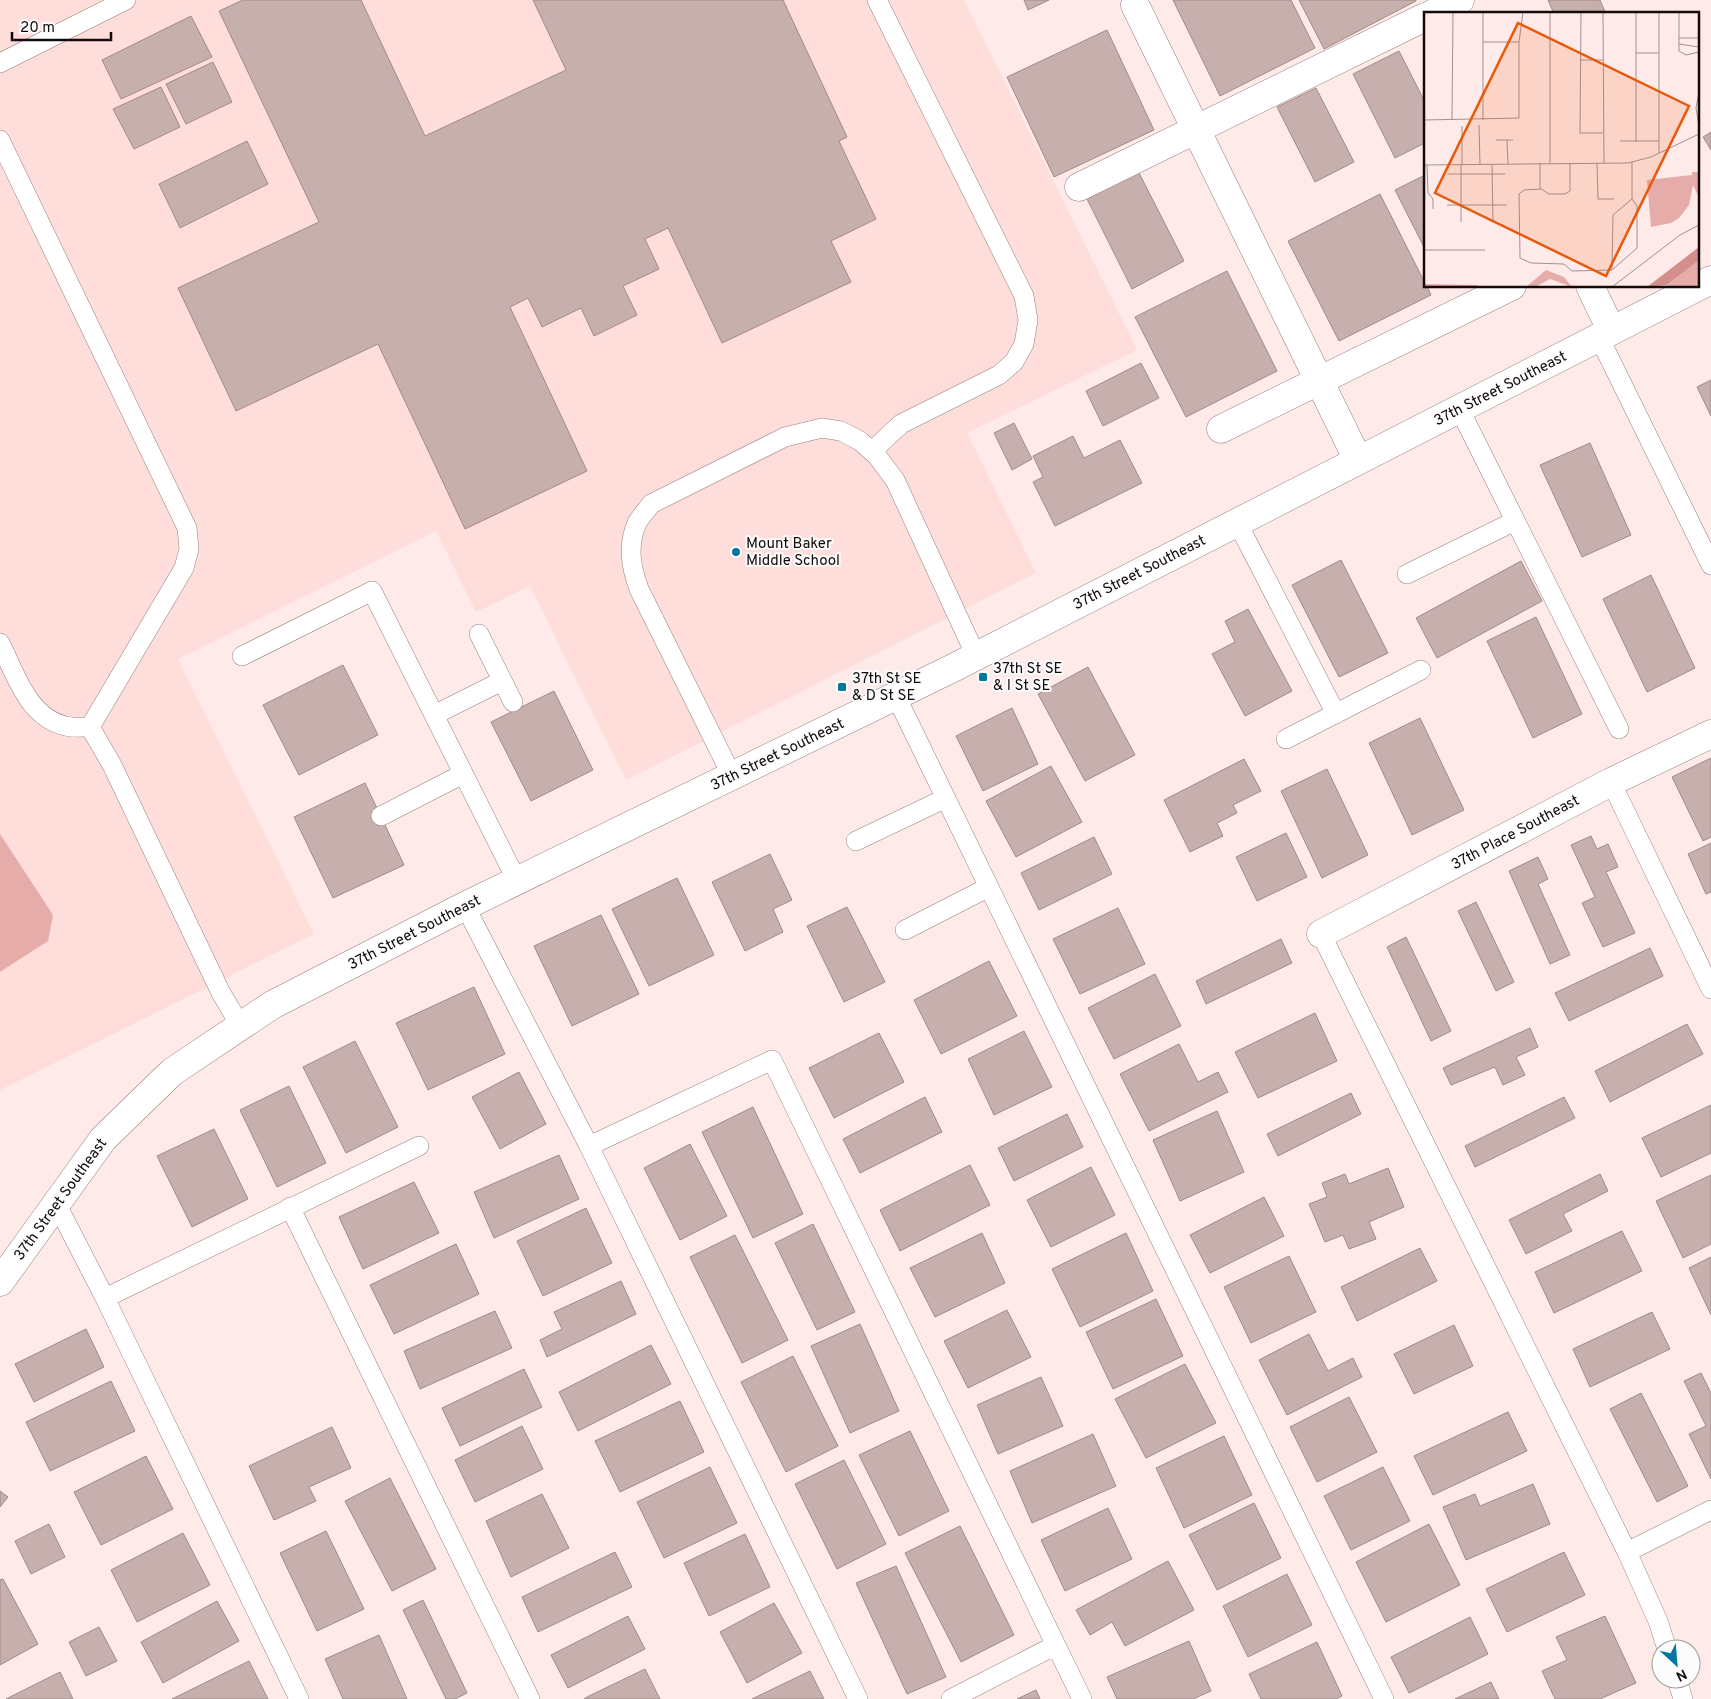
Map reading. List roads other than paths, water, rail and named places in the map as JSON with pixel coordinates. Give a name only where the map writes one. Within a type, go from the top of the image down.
[{"type":"street","points":[[1135,5],[1358,460]]},
{"type":"street","points":[[1079,187],[1424,17]]},
{"type":"street","name":"37th Street Southeast","points":[[1698,286],[1711,280]]},
{"type":"street","points":[[1221,429],[1508,288]]},
{"type":"street","points":[[1591,288],[1605,333]]},
{"type":"street","name":"37th Street Southeast","points":[[0,1282],[103,1139],[172,1072],[272,1005],[465,906],[976,656],[1695,288]]},
{"type":"street","name":"37th Place Southeast","points":[[1321,934],[1611,782],[1711,734]]},
{"type":"lane","points":[[0,63],[126,0]]},
{"type":"lane","points":[[872,451],[901,424],[999,374],[1014,362],[1024,344],[1028,320],[1024,296],[877,0]]},
{"type":"lane","points":[[0,140],[187,528],[190,549],[184,568],[90,728]]},
{"type":"lane","points":[[1605,333],[1711,564]]},
{"type":"lane","points":[[1459,408],[1619,729]]},
{"type":"lane","points":[[732,776],[639,589],[632,568],[630,549],[637,522],[651,504],[785,437],[822,428],[841,431],[860,441],[872,451],[895,480],[976,656]]},
{"type":"lane","points":[[1407,574],[1515,520]]},
{"type":"lane","points":[[1237,522],[1336,714]]},
{"type":"lane","points":[[242,656],[372,592],[517,881]]},
{"type":"lane","points":[[478,634],[513,702]]},
{"type":"lane","points":[[0,643],[26,696],[35,708],[48,718],[66,726],[90,728]]},
{"type":"lane","points":[[1286,740],[1421,670]]},
{"type":"lane","points":[[434,715],[502,682]]},
{"type":"lane","points":[[896,696],[1384,1699]]},
{"type":"lane","points":[[90,728],[112,765],[221,993],[240,1025]]},
{"type":"lane","points":[[381,816],[464,774]]},
{"type":"lane","points":[[1611,782],[1711,989]]},
{"type":"lane","points":[[856,841],[946,798]]},
{"type":"lane","points":[[904,930],[989,887]]},
{"type":"lane","points":[[465,906],[589,1146],[858,1699]]},
{"type":"lane","points":[[1321,934],[1628,1552],[1664,1639]]},
{"type":"lane","points":[[589,1146],[772,1060],[1082,1699]]},
{"type":"lane","points":[[105,1298],[419,1146]]},
{"type":"lane","points":[[57,1205],[105,1298],[299,1699]]},
{"type":"lane","points":[[290,1207],[530,1699]]},
{"type":"lane","points":[[1628,1552],[1711,1510]]},
{"type":"lane","points":[[952,1699],[1056,1645]]},
{"type":"place","name":"Mount Baker Middle School","points":[[736,552]]},
{"type":"place","name":"37th St SE & I St SE","points":[[983,677]]},
{"type":"place","name":"37th St SE & D St SE","points":[[842,687]]}]
